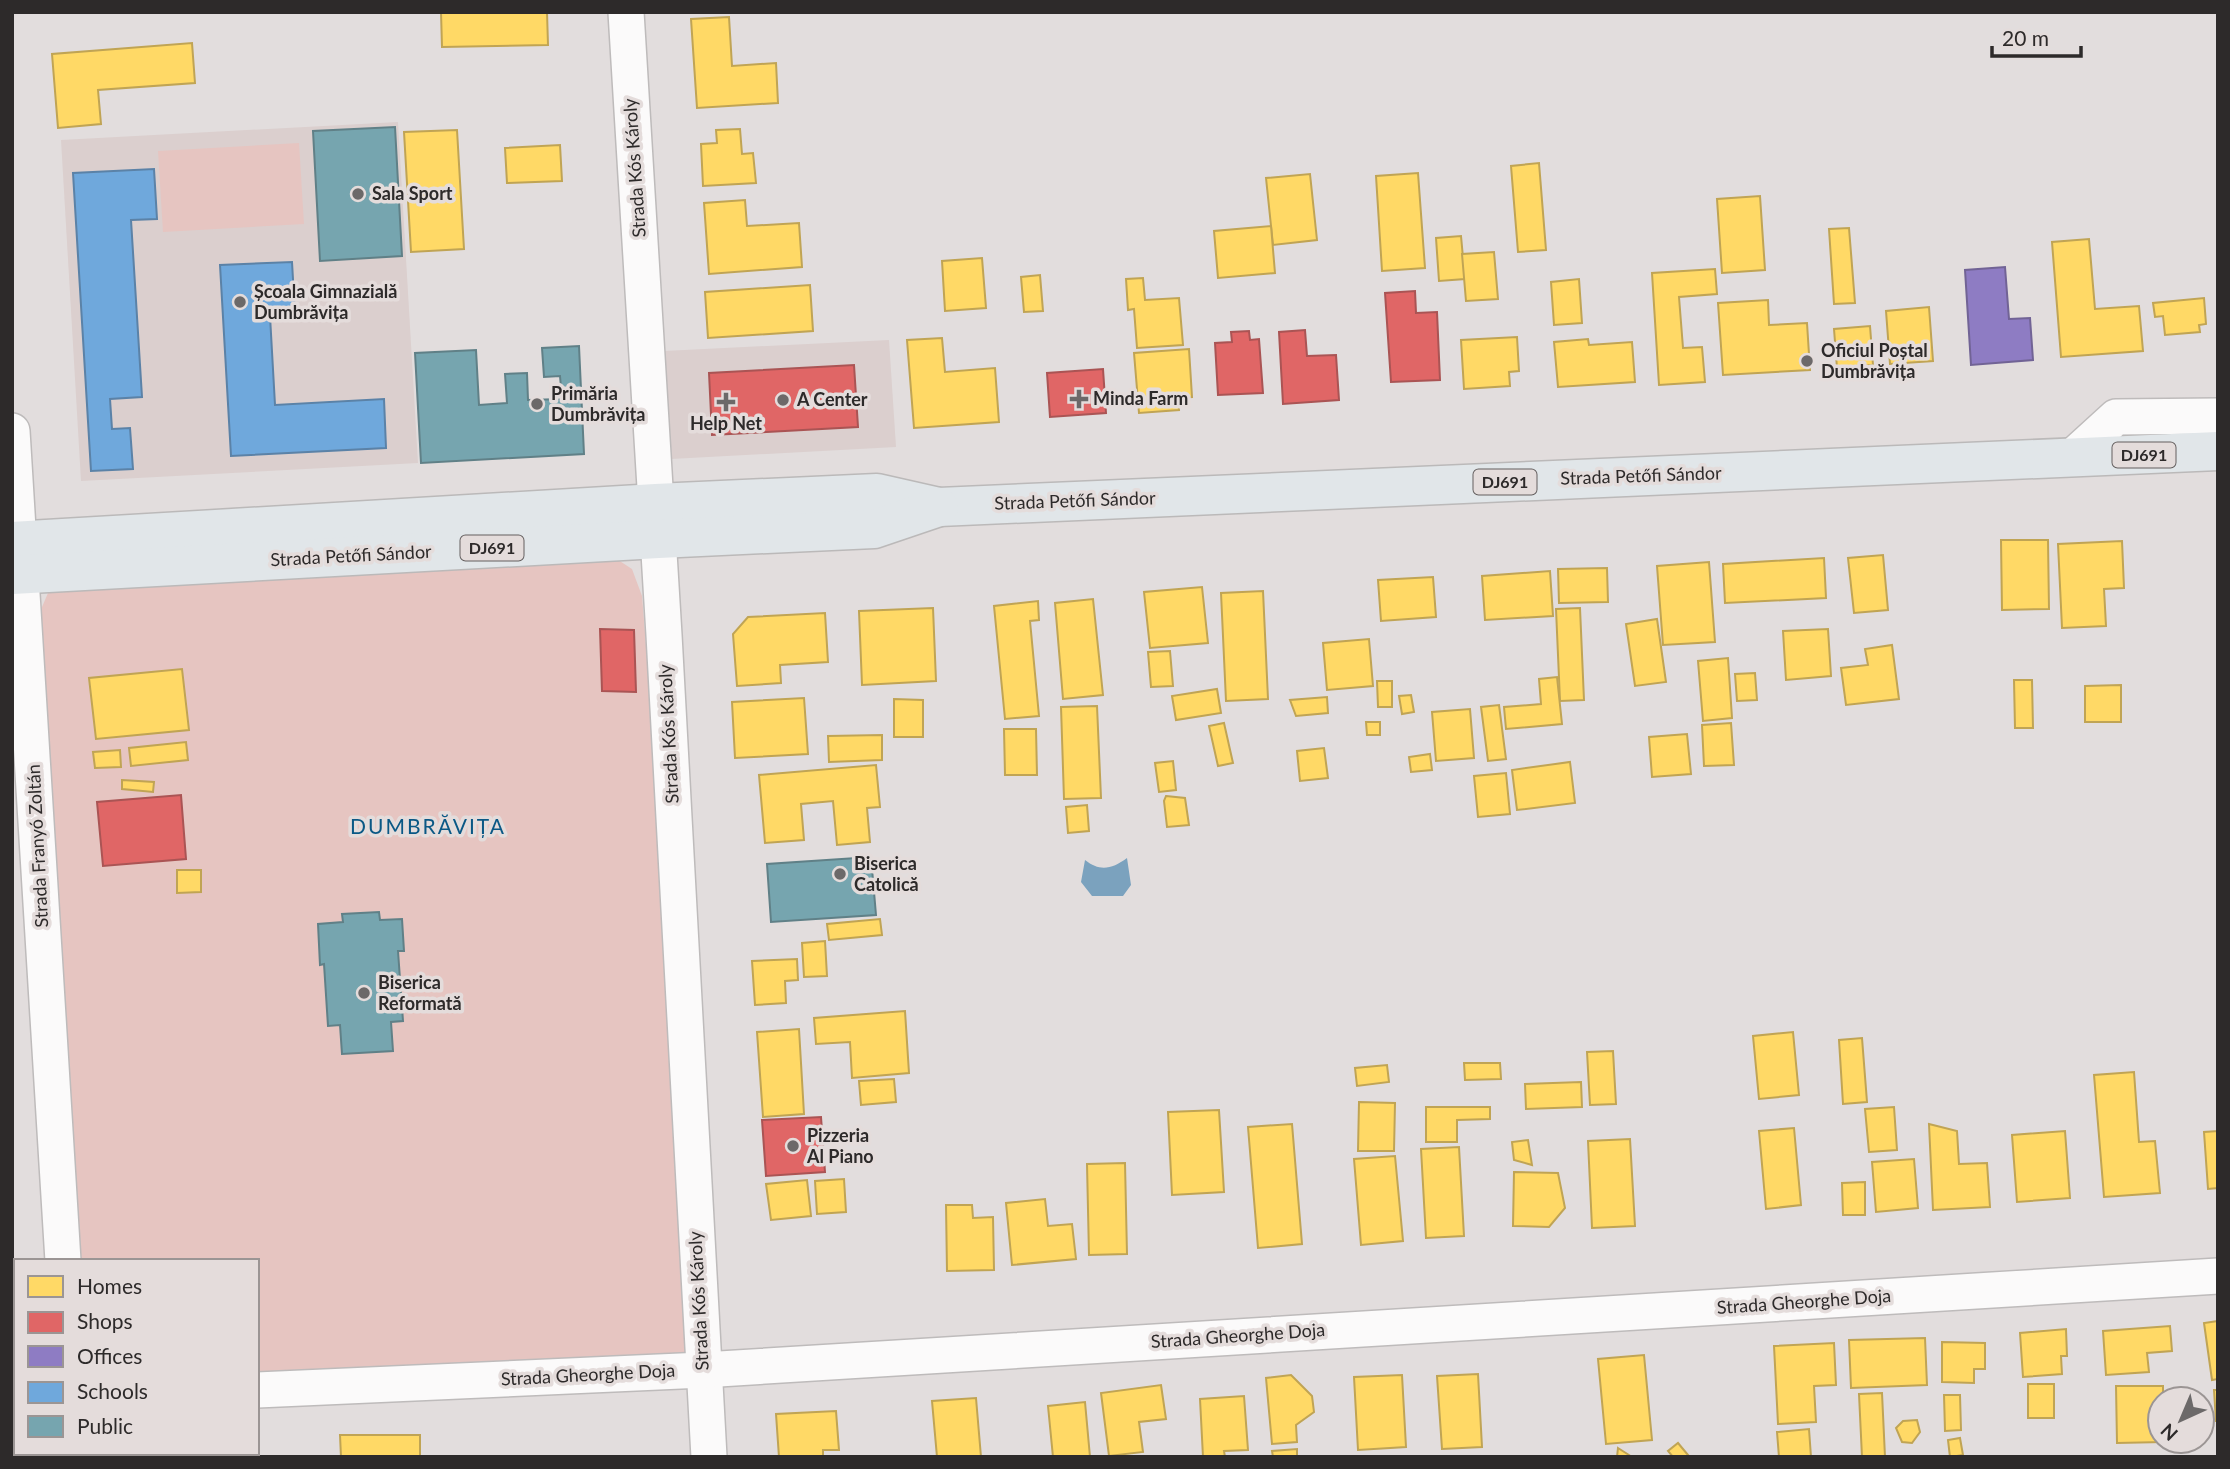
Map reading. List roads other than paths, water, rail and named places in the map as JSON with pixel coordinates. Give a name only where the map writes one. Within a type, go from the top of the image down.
[{"type":"main road","name":"Strada Petőfi Sándor","points":[[16,558],[657,521],[874,529],[939,507],[2218,451]]},
{"type":"street","name":"Strada Kós Károly","points":[[626,12],[709,1457]]},
{"type":"street","points":[[2071,458],[2116,417],[2218,416]]},
{"type":"street","name":"Strada Franyó Zoltán","points":[[12,431],[16,558],[63,1259]]},
{"type":"street","name":"Strada Gheorghe Doja","points":[[259,1390],[703,1370],[2218,1276]]},
{"type":"water","points":[[1127,858],[1131,885],[1123,896],[1092,896],[1081,882],[1085,860],[1106,868]]},
{"type":"place","name":"Sala Sport","points":[[358,194]]},
{"type":"place","name":"Școala Gimnazială Dumbrăvița","points":[[240,302]]},
{"type":"place","name":"Oficiul Poștal Dumbrăvița","points":[[1807,361]]},
{"type":"place","name":"Minda Farm","points":[[1079,399]]},
{"type":"place","name":"A Center","points":[[783,400]]},
{"type":"place","name":"Help Net","points":[[726,402]]},
{"type":"place","name":"Primăria Dumbrăvița","points":[[537,404]]},
{"type":"place","name":"Biserica Catolică","points":[[840,874]]},
{"type":"place","name":"Biserica Reformată","points":[[364,993]]},
{"type":"place","name":"Pizzeria Al Piano","points":[[793,1146]]},
{"type":"district","name":"DUMBRĂVIȚA","points":[[428,827]]}]
